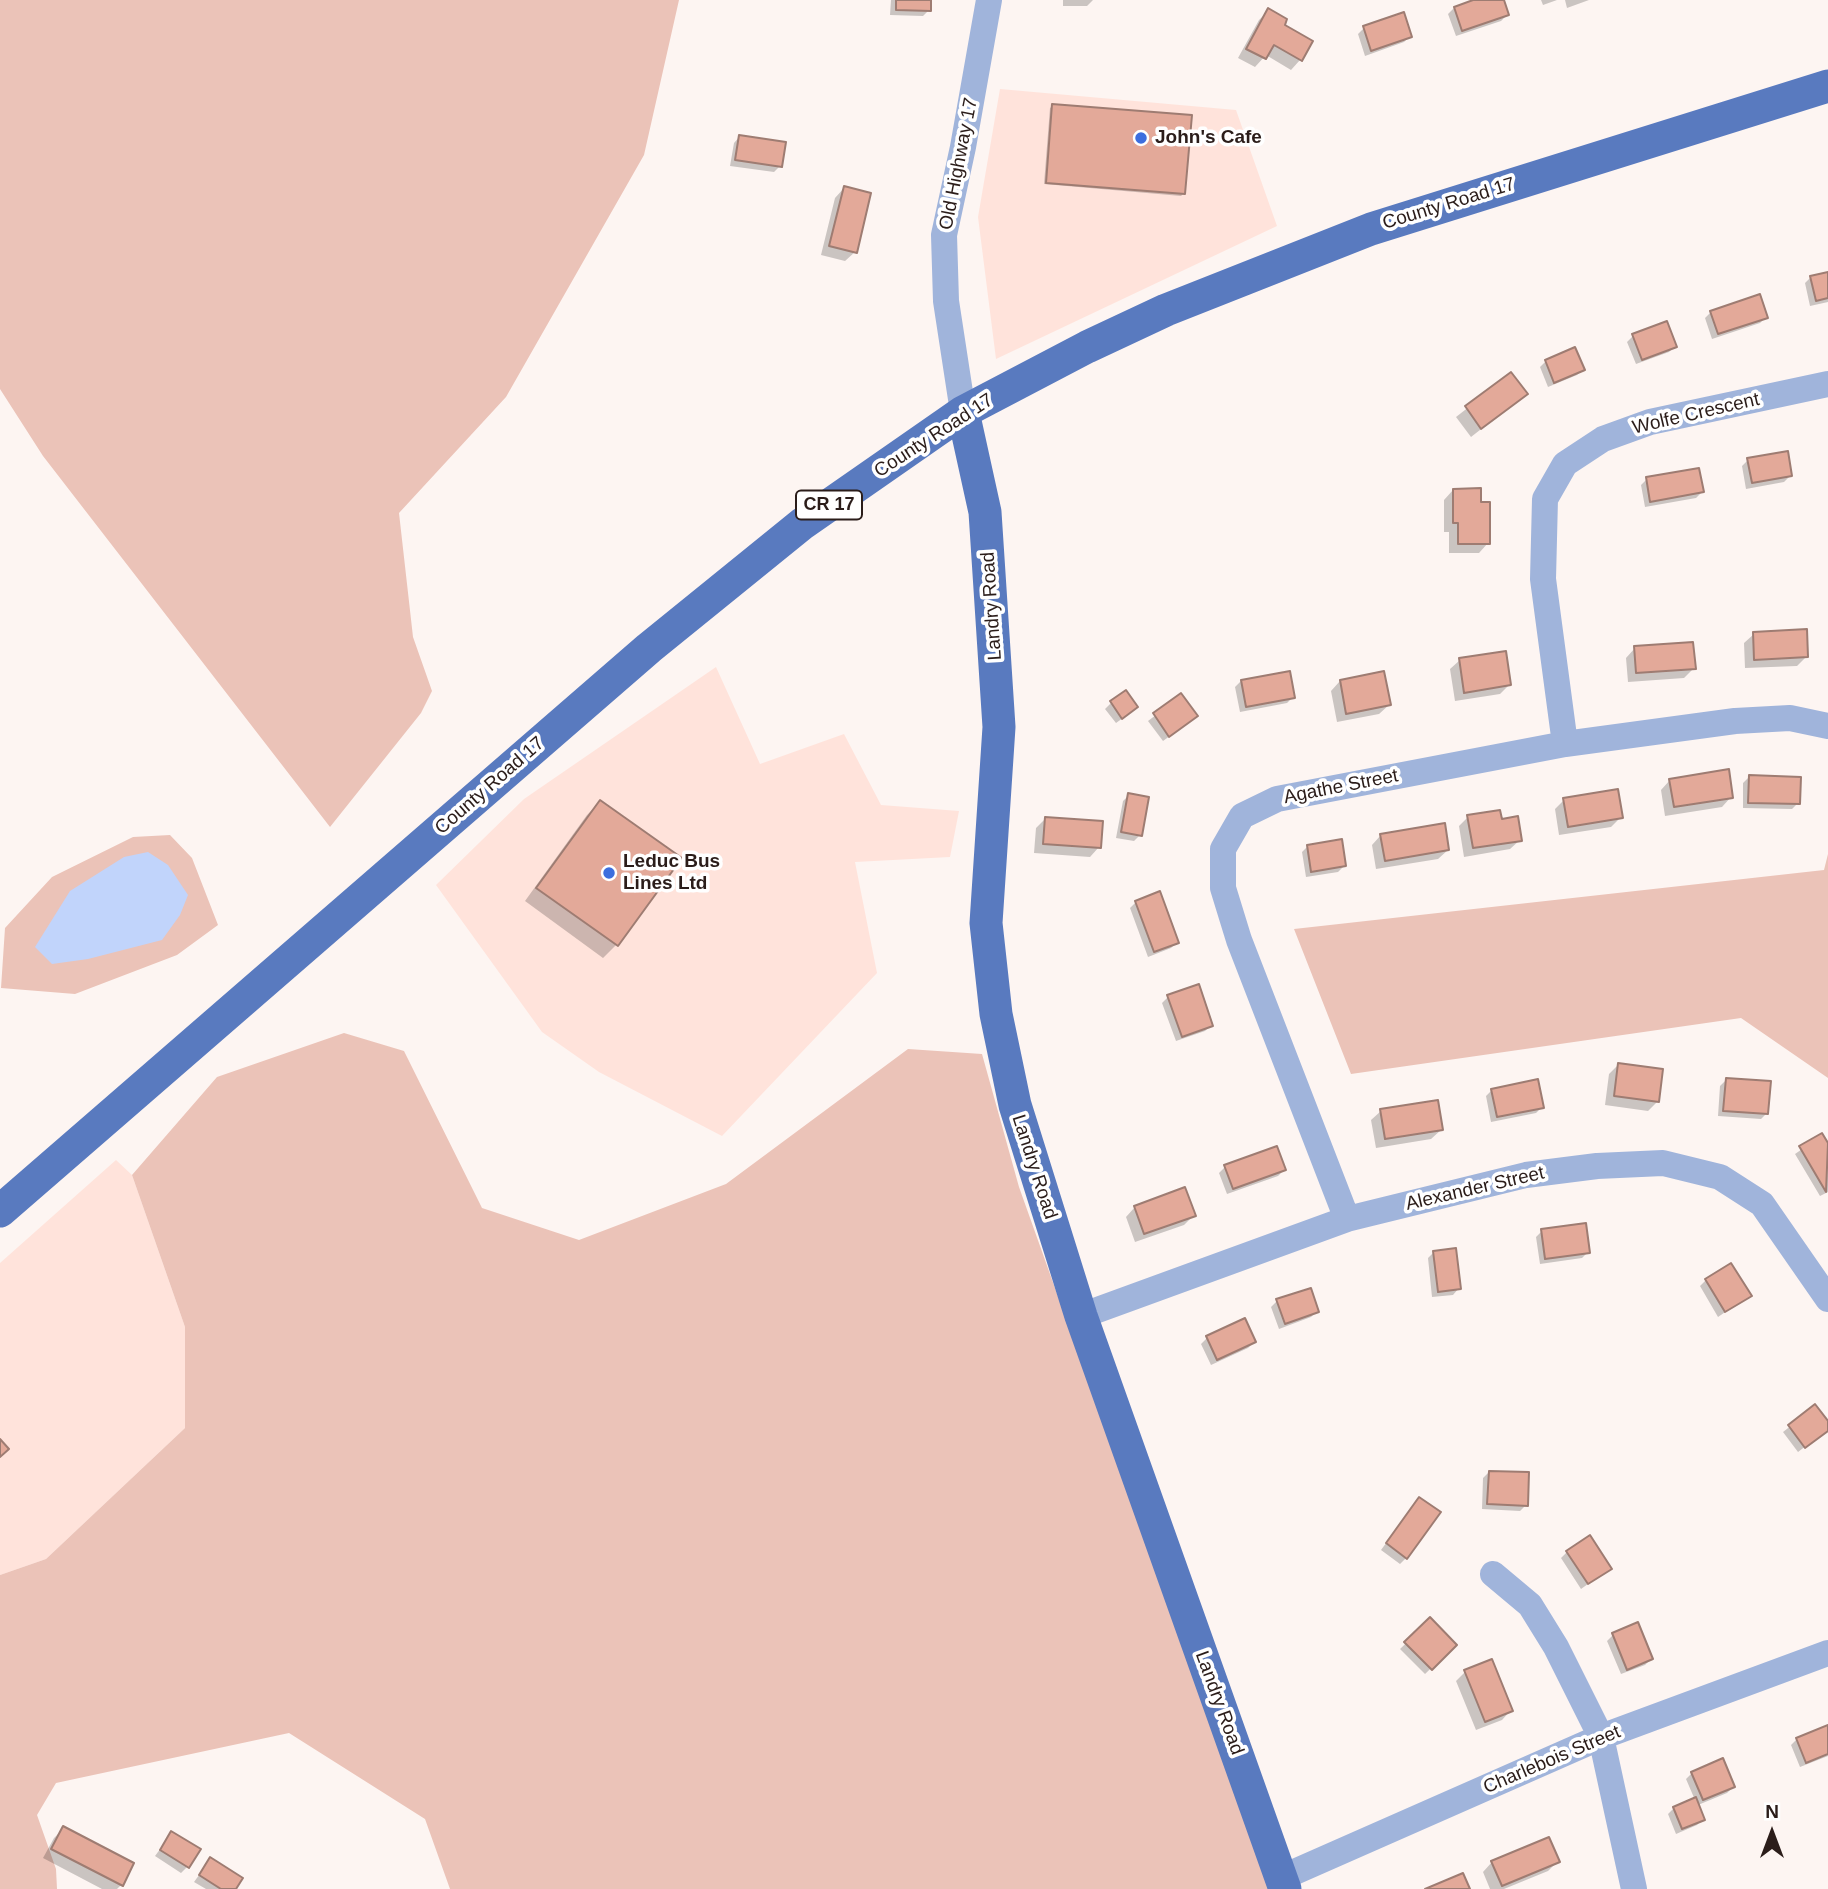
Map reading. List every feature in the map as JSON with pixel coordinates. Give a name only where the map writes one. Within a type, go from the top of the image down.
[{"type":"main road","name":"County Road 17","points":[[0,1212],[649,648],[802,524],[963,411],[1166,310],[1371,229],[1828,86]]},
{"type":"main road","name":"Landry Road","points":[[963,411],[985,512],[999,727],[986,923],[996,1014],[1015,1105],[1082,1316],[1283,1884]]},
{"type":"street","name":"Old Highway 17","points":[[963,411],[946,300],[944,235],[989,0]]},
{"type":"street","name":"Wolfe Crescent","points":[[1565,744],[1543,579],[1545,499],[1564,464],[1603,439],[1650,422],[1828,384]]},
{"type":"street","name":"Agathe Street","points":[[1347,1219],[1239,940],[1223,887],[1223,849],[1242,816],[1278,799],[1565,744],[1735,721],[1790,718],[1828,726]]},
{"type":"street","name":"Alexander Street","points":[[1082,1316],[1347,1219],[1525,1175],[1597,1166],[1663,1163],[1720,1177],[1762,1204],[1828,1299]]},
{"type":"street","points":[[1493,1574],[1530,1605],[1556,1647],[1601,1737],[1634,1889]]},
{"type":"street","name":"Charlebois Street","points":[[1283,1884],[1601,1737],[1828,1653]]},
{"type":"shaded area","points":[[0,0],[679,0],[644,155],[506,397],[399,513],[413,637],[432,691],[421,713],[330,827],[43,456],[0,389]]},
{"type":"shaded area","points":[[1000,89],[1236,110],[1277,226],[996,359],[978,217]]},
{"type":"shaded area","points":[[716,667],[760,764],[844,734],[881,805],[959,811],[950,857],[855,862],[877,973],[722,1136],[599,1072],[542,1032],[436,885],[524,799]]},
{"type":"shaded area","points":[[170,835],[192,858],[218,925],[177,955],[75,994],[1,988],[5,928],[52,877],[133,837]]},
{"type":"shaded area","points":[[1828,854],[1828,1078],[1741,1018],[1351,1074],[1294,929],[1824,870]]},
{"type":"shaded area","points":[[344,1033],[404,1051],[482,1208],[579,1240],[726,1184],[908,1049],[982,1054],[1019,1187],[1269,1889],[450,1889],[425,1819],[289,1733],[56,1783],[37,1815],[56,1869],[57,1889],[0,1889],[0,1575],[46,1559],[185,1428],[185,1327],[132,1175],[217,1077]]},
{"type":"shaded area","points":[[116,1160],[132,1175],[185,1327],[185,1428],[46,1559],[0,1575],[0,1263]]},
{"type":"water","points":[[148,852],[168,865],[188,895],[180,915],[162,940],[88,959],[52,964],[35,947],[70,891],[124,857]]},
{"type":"building","points":[[896,0],[931,0],[931,11],[896,10]]},
{"type":"building","points":[[1473,0],[1504,0],[1509,15],[1462,31],[1454,7]]},
{"type":"building","points":[[1268,8],[1287,19],[1285,25],[1313,41],[1302,61],[1274,45],[1266,59],[1246,49]]},
{"type":"building","points":[[1404,12],[1412,37],[1371,51],[1363,26]]},
{"type":"building","points":[[1052,104],[1192,115],[1185,194],[1046,183]]},
{"type":"building","points":[[739,135],[786,142],[782,167],[735,160]]},
{"type":"building","points":[[844,186],[871,193],[857,253],[829,246]]},
{"type":"building","points":[[1828,272],[1828,298],[1816,301],[1810,276]]},
{"type":"building","points":[[1760,294],[1768,318],[1718,334],[1710,311]]},
{"type":"building","points":[[1667,321],[1677,347],[1642,360],[1632,334]]},
{"type":"building","points":[[1575,347],[1585,370],[1554,383],[1545,360]]},
{"type":"building","points":[[1511,372],[1528,394],[1481,429],[1465,406]]},
{"type":"building","points":[[1788,451],[1792,476],[1752,483],[1747,458]]},
{"type":"building","points":[[1699,468],[1704,492],[1650,502],[1646,477]]},
{"type":"building","points":[[1481,488],[1481,502],[1490,502],[1490,544],[1458,544],[1458,523],[1453,523],[1453,489]]},
{"type":"building","points":[[1807,629],[1808,657],[1754,660],[1753,632]]},
{"type":"building","points":[[1693,642],[1696,669],[1636,673],[1634,646]]},
{"type":"building","points":[[1506,651],[1511,685],[1464,693],[1459,658]]},
{"type":"building","points":[[1290,671],[1295,698],[1246,707],[1241,680]]},
{"type":"building","points":[[1384,671],[1391,705],[1346,714],[1340,680]]},
{"type":"building","points":[[1126,690],[1138,707],[1122,719],[1110,701]]},
{"type":"building","points":[[1181,693],[1198,716],[1169,737],[1153,713]]},
{"type":"building","points":[[1729,769],[1733,798],[1674,807],[1669,779]]},
{"type":"building","points":[[1749,775],[1801,777],[1800,804],[1748,803]]},
{"type":"building","points":[[1618,789],[1623,818],[1568,827],[1563,798]]},
{"type":"building","points":[[1128,793],[1149,797],[1142,836],[1121,832]]},
{"type":"building","name":"Leduc Bus Lines Ltd","points":[[600,800],[682,858],[618,946],[536,888]]},
{"type":"building","points":[[1500,810],[1502,819],[1518,816],[1522,841],[1473,848],[1467,815]]},
{"type":"building","points":[[1045,817],[1103,821],[1101,848],[1043,844]]},
{"type":"building","points":[[1445,823],[1449,850],[1385,861],[1380,834]]},
{"type":"building","points":[[1342,839],[1346,866],[1311,872],[1307,845]]},
{"type":"building","points":[[1160,891],[1179,943],[1154,952],[1135,901]]},
{"type":"building","points":[[1199,984],[1213,1026],[1182,1037],[1167,995]]},
{"type":"building","points":[[1618,1063],[1663,1069],[1659,1102],[1614,1096]]},
{"type":"building","points":[[1726,1078],[1771,1081],[1768,1114],[1723,1111]]},
{"type":"building","points":[[1538,1079],[1544,1108],[1497,1117],[1491,1089]]},
{"type":"building","points":[[1438,1100],[1443,1130],[1385,1139],[1380,1109]]},
{"type":"building","points":[[1822,1133],[1828,1143],[1826,1192],[1799,1146]]},
{"type":"building","points":[[1277,1146],[1286,1170],[1233,1189],[1224,1165]]},
{"type":"building","points":[[1185,1187],[1196,1216],[1144,1234],[1134,1206]]},
{"type":"building","points":[[1586,1223],[1590,1253],[1545,1259],[1541,1229]]},
{"type":"building","points":[[1456,1248],[1461,1289],[1438,1292],[1433,1251]]},
{"type":"building","points":[[1731,1263],[1752,1296],[1725,1312],[1705,1279]]},
{"type":"building","points":[[1311,1288],[1319,1312],[1285,1324],[1276,1299]]},
{"type":"building","points":[[1245,1318],[1256,1342],[1217,1360],[1206,1336]]},
{"type":"building","points":[[1815,1404],[1828,1421],[1828,1431],[1805,1448],[1788,1425]]},
{"type":"building","points":[[0,1439],[9,1449],[0,1457]]},
{"type":"building","points":[[1489,1471],[1529,1472],[1528,1506],[1487,1504]]},
{"type":"building","points":[[1419,1497],[1441,1512],[1407,1559],[1386,1543]]},
{"type":"building","points":[[1590,1535],[1612,1569],[1588,1584],[1566,1551]]},
{"type":"building","points":[[1430,1617],[1457,1645],[1432,1670],[1404,1642]]},
{"type":"building","points":[[1638,1622],[1653,1659],[1627,1670],[1612,1633]]},
{"type":"building","points":[[1492,1659],[1513,1711],[1485,1722],[1464,1670]]},
{"type":"building","points":[[1828,1725],[1828,1754],[1806,1763],[1796,1738]]},
{"type":"building","points":[[1723,1758],[1735,1787],[1703,1800],[1691,1772]]},
{"type":"building","points":[[1696,1797],[1705,1820],[1682,1829],[1673,1807]]},
{"type":"building","points":[[63,1826],[134,1863],[123,1886],[51,1849]]},
{"type":"building","points":[[171,1831],[201,1849],[189,1868],[160,1850]]},
{"type":"building","points":[[1549,1837],[1560,1862],[1502,1886],[1491,1861]]},
{"type":"building","points":[[210,1857],[243,1878],[236,1889],[221,1889],[199,1875]]},
{"type":"building","points":[[1463,1873],[1470,1889],[1425,1889]]},
{"type":"place","name":"John's Cafe","points":[[1141,138]]},
{"type":"place","name":"Leduc Bus Lines Ltd","points":[[609,873]]}]
